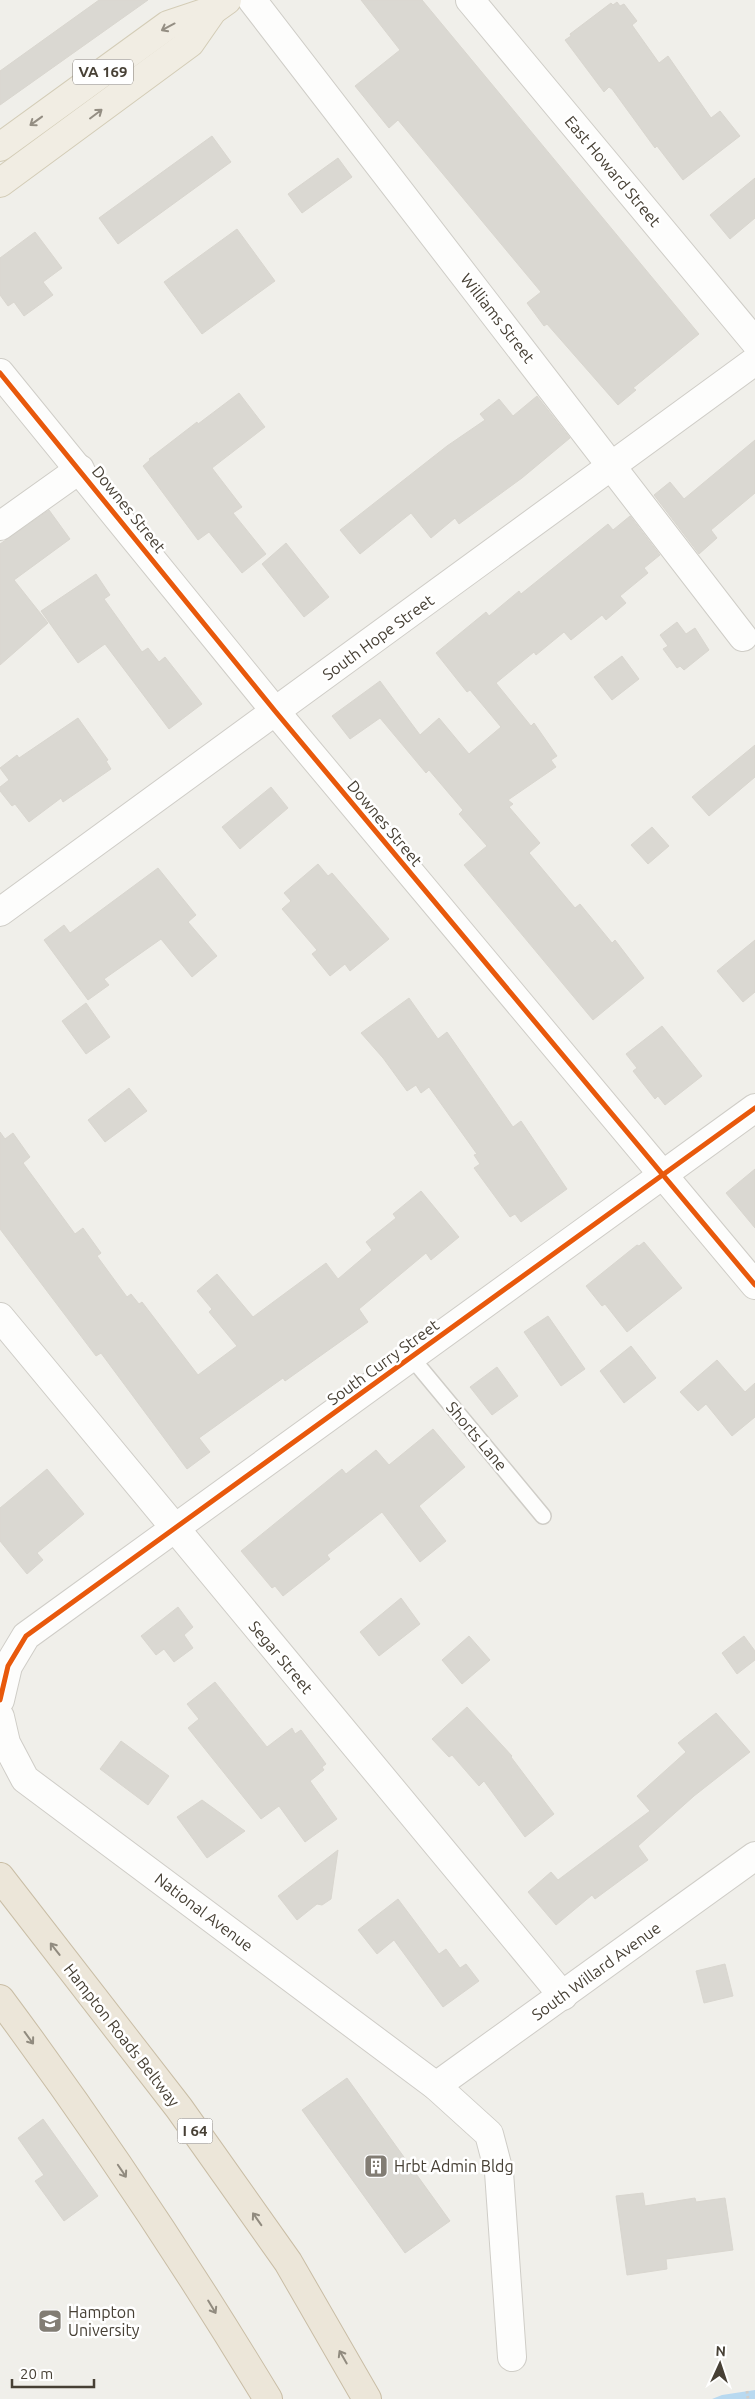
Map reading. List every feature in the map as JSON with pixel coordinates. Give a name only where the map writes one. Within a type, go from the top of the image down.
[{"type":"highway","name":"Hampton Roads Beltway","points":[[0,1877],[179,2108],[282,2254],[367,2399]]},
{"type":"highway","points":[[0,1999],[108,2150],[209,2301],[268,2399]]},
{"type":"main road","name":"VA 169","points":[[0,146],[168,25],[220,5]]},
{"type":"main road","name":"VA 169","points":[[0,183],[184,48],[220,5]]},
{"type":"street","name":"Williams Street","points":[[252,0],[744,636]]},
{"type":"street","name":"East Howard Street","points":[[470,0],[755,342]]},
{"type":"street","name":"South Hope Street","points":[[0,912],[755,361]]},
{"type":"street","name":"Downes Street","points":[[0,373],[275,711],[755,1285]]},
{"type":"street","points":[[0,526],[80,469]]},
{"type":"street","name":"South Curry Street","points":[[0,1700],[8,1666],[26,1636],[755,1108]]},
{"type":"street","name":"Segar Street","points":[[0,1317],[562,1996]]},
{"type":"street","name":"National Avenue","points":[[0,1716],[6,1743],[25,1779],[436,2086],[489,2134],[499,2172],[512,2357]]},
{"type":"street","name":"South Willard Avenue","points":[[436,2086],[755,1856]]},
{"type":"lane","name":"Shorts Lane","points":[[411,1357],[543,1516]]},
{"type":"path","points":[[747,2391],[748,2399]]},
{"type":"water","points":[[755,2390],[755,2399],[712,2399],[722,2395]]},
{"type":"building","points":[[99,0],[148,0],[0,105],[0,71]]},
{"type":"building","points":[[361,0],[422,0],[699,334],[633,388],[636,390],[618,405],[547,324],[544,326],[527,303],[541,292],[398,120],[389,128],[355,86],[400,50]]},
{"type":"building","points":[[617,2],[620,6],[624,4],[637,21],[632,25],[659,63],[668,56],[711,118],[720,111],[740,136],[683,180],[657,146],[655,148],[612,89],[609,87],[604,92],[565,40],[571,36],[570,34],[611,3],[613,5]]},
{"type":"building","points":[[212,136],[231,162],[118,244],[99,218]]},
{"type":"building","points":[[338,158],[352,177],[302,213],[288,194]]},
{"type":"building","points":[[755,178],[755,218],[730,239],[710,215]]},
{"type":"building","points":[[237,229],[275,281],[202,334],[164,282]]},
{"type":"building","points":[[35,232],[62,268],[43,282],[53,295],[24,316],[14,302],[8,306],[0,295],[0,258]]},
{"type":"building","points":[[239,393],[265,427],[212,468],[242,507],[233,513],[266,554],[242,573],[209,532],[198,540],[143,466],[149,459],[197,422],[198,424]]},
{"type":"building","points":[[537,396],[570,438],[522,478],[459,524],[455,518],[431,538],[411,513],[360,554],[340,530],[447,446],[485,420],[480,414],[499,399],[513,416]]},
{"type":"building","points":[[755,440],[755,493],[711,530],[717,538],[699,554],[654,495],[670,482],[684,499]]},
{"type":"building","points":[[49,510],[70,539],[14,580],[48,623],[0,665],[0,544]]},
{"type":"building","points":[[630,516],[660,555],[644,568],[648,573],[620,596],[626,603],[606,620],[602,615],[571,640],[564,632],[536,655],[534,652],[496,683],[531,726],[534,723],[557,756],[551,760],[556,767],[508,800],[513,804],[509,807],[540,843],[529,853],[575,908],[580,904],[612,943],[615,940],[644,978],[593,1020],[464,865],[487,846],[459,814],[463,810],[429,770],[426,773],[380,718],[350,739],[332,716],[380,681],[420,735],[439,718],[469,754],[501,727],[470,690],[467,692],[436,653],[486,612],[489,616],[519,591],[521,594],[608,524],[613,530]]},
{"type":"building","points":[[286,543],[329,597],[304,617],[262,564]]},
{"type":"building","points":[[96,574],[110,595],[104,599],[142,652],[148,648],[159,662],[165,657],[202,704],[169,729],[105,644],[78,663],[41,611]]},
{"type":"building","points":[[677,622],[686,634],[695,628],[709,650],[684,670],[680,666],[677,668],[663,649],[668,646],[660,635]]},
{"type":"building","points":[[622,656],[639,679],[612,700],[594,677]]},
{"type":"building","points":[[78,718],[108,760],[106,761],[111,769],[63,802],[61,798],[29,822],[15,804],[12,806],[0,791],[0,787],[9,780],[0,768],[17,755],[19,758]]},
{"type":"building","points":[[755,745],[755,777],[709,816],[692,797]]},
{"type":"building","points":[[271,787],[288,808],[240,849],[222,827]]},
{"type":"building","points":[[652,827],[669,846],[648,864],[631,845]]},
{"type":"building","points":[[318,864],[328,876],[332,873],[389,939],[350,971],[345,964],[330,976],[312,954],[317,950],[282,909],[291,901],[284,893]]},
{"type":"building","points":[[158,868],[196,915],[188,922],[217,956],[192,977],[161,939],[104,979],[109,985],[88,1000],[44,940],[64,925],[70,933]]},
{"type":"building","points":[[755,940],[755,992],[743,1002],[717,971]]},
{"type":"building","points":[[409,998],[438,1039],[447,1032],[513,1127],[521,1121],[567,1189],[521,1222],[515,1214],[510,1217],[474,1168],[480,1164],[474,1155],[477,1154],[429,1087],[421,1093],[416,1085],[407,1091],[383,1058],[361,1033]]},
{"type":"building","points":[[86,1003],[110,1037],[86,1054],[62,1021]]},
{"type":"building","points":[[662,1026],[702,1076],[665,1105],[658,1096],[655,1099],[633,1071],[637,1068],[626,1054]]},
{"type":"building","points":[[129,1088],[147,1111],[105,1142],[88,1120]]},
{"type":"building","points":[[0,1132],[5,1139],[13,1133],[30,1157],[23,1163],[75,1234],[83,1228],[101,1253],[97,1256],[127,1297],[131,1294],[139,1304],[142,1302],[198,1375],[237,1346],[209,1312],[212,1309],[197,1291],[217,1274],[253,1317],[326,1263],[338,1279],[372,1250],[366,1242],[396,1218],[393,1214],[421,1191],[459,1237],[431,1260],[426,1253],[359,1309],[368,1322],[285,1381],[283,1378],[199,1438],[210,1452],[187,1469],[101,1353],[96,1356],[0,1229]]},
{"type":"building","points":[[755,1169],[755,1228],[726,1193]]},
{"type":"building","points":[[644,1242],[682,1288],[627,1332],[605,1304],[602,1306],[586,1286],[637,1245],[639,1246]]},
{"type":"building","points":[[548,1316],[585,1369],[561,1386],[524,1332]]},
{"type":"building","points":[[631,1346],[656,1378],[624,1403],[600,1371]]},
{"type":"building","points":[[717,1360],[745,1392],[755,1383],[755,1417],[732,1436],[706,1404],[698,1411],[680,1392]]},
{"type":"building","points":[[497,1367],[518,1396],[492,1415],[470,1387]]},
{"type":"building","points":[[433,1429],[465,1467],[419,1506],[446,1541],[420,1562],[382,1512],[327,1555],[330,1559],[283,1596],[275,1586],[272,1588],[241,1551],[342,1469],[346,1474],[376,1450],[389,1465]]},
{"type":"building","points":[[47,1469],[84,1514],[37,1553],[43,1560],[27,1574],[0,1541],[0,1508]]},
{"type":"building","points":[[401,1598],[420,1624],[379,1656],[360,1632]]},
{"type":"building","points":[[178,1607],[193,1627],[184,1635],[193,1648],[174,1662],[164,1649],[156,1655],[141,1636]]},
{"type":"building","points":[[469,1636],[490,1660],[462,1684],[442,1660]]},
{"type":"building","points":[[744,1636],[755,1651],[755,1660],[737,1674],[722,1653]]},
{"type":"building","points":[[215,1682],[267,1747],[292,1728],[295,1734],[301,1730],[326,1764],[322,1767],[324,1770],[310,1781],[337,1819],[305,1842],[279,1806],[261,1819],[188,1728],[199,1719],[187,1704]]},
{"type":"building","points":[[467,1707],[512,1756],[554,1814],[525,1837],[484,1781],[479,1786],[452,1755],[449,1757],[432,1739]]},
{"type":"building","points":[[716,1713],[750,1752],[694,1796],[638,1846],[648,1860],[595,1899],[592,1895],[556,1925],[528,1892],[551,1872],[558,1880],[650,1811],[637,1796],[686,1752],[678,1743]]},
{"type":"building","points":[[121,1741],[169,1776],[148,1805],[100,1769]]},
{"type":"building","points":[[202,1800],[245,1831],[207,1858],[177,1817]]},
{"type":"building","points":[[338,1850],[331,1899],[322,1905],[317,1904],[297,1920],[278,1896]]},
{"type":"building","points":[[398,1899],[439,1954],[446,1949],[460,1968],[466,1964],[479,1981],[443,2007],[394,1940],[377,1954],[358,1930]]},
{"type":"building","points":[[725,1964],[733,1996],[704,2003],[696,1971]]},
{"type":"building","name":"Hrbt Admin Bldg","points":[[347,2078],[450,2221],[405,2253],[302,2110]]},
{"type":"building","points":[[43,2119],[98,2196],[64,2221],[35,2181],[44,2175],[18,2138]]},
{"type":"building","points":[[643,2193],[645,2206],[695,2198],[696,2202],[725,2198],[733,2250],[666,2259],[667,2269],[627,2275],[616,2196]]},
{"type":"cycle path","points":[[0,373],[275,711],[755,1285]]},
{"type":"cycle path","points":[[0,1700],[8,1666],[26,1636],[755,1108]]},
{"type":"place","name":"Hrbt Admin Bldg","points":[[376,2166]]},
{"type":"place","name":"Hampton University","points":[[50,2321]]}]
